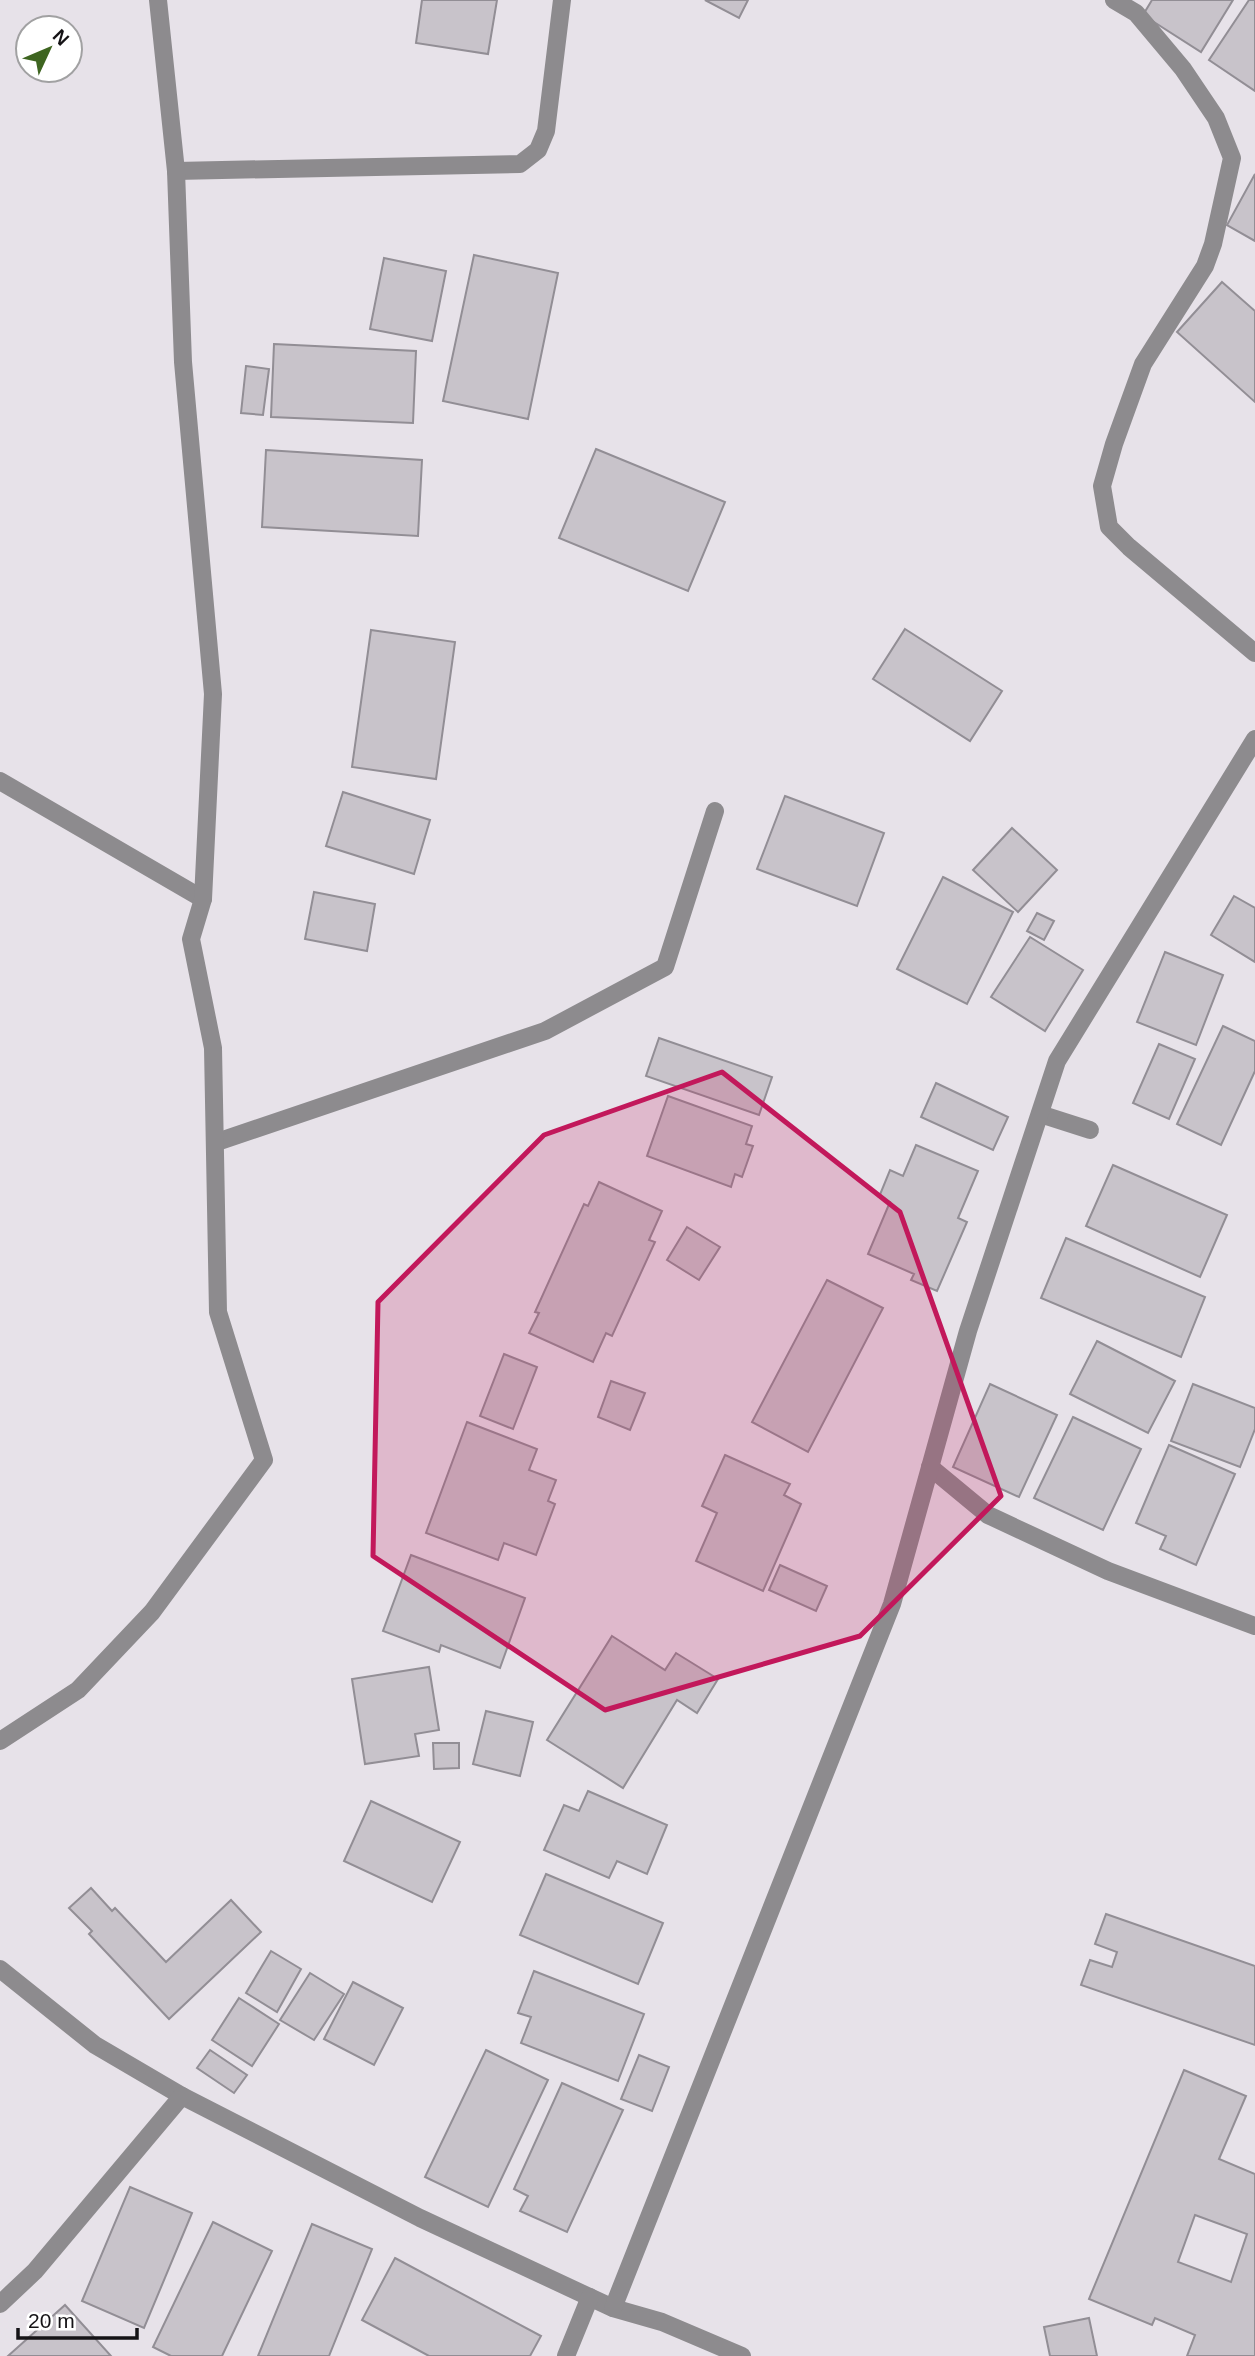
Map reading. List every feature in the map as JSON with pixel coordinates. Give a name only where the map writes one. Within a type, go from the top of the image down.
[{"type":"street","points":[[0,1741],[78,1690],[152,1612],[264,1460],[218,1312],[217,1142],[213,1048],[191,939],[203,899],[213,694],[183,362],[176,171],[158,0]]},
{"type":"street","points":[[176,171],[520,164],[538,150],[546,131],[562,0]]},
{"type":"street","points":[[1114,0],[1136,13],[1182,69],[1216,118],[1231,158],[1213,244],[1205,266],[1143,365],[1114,444],[1102,486],[1109,527],[1255,653]]},
{"type":"street","points":[[613,2308],[892,1604],[968,1331],[1056,1061],[1255,739]]},
{"type":"street","points":[[0,781],[203,899]]},
{"type":"street","points":[[217,1142],[545,1031],[665,967],[715,811]]},
{"type":"street","points":[[1040,1114],[1090,1130]]},
{"type":"street","points":[[930,1467],[989,1515],[1108,1571],[1255,1626]]},
{"type":"street","points":[[0,1969],[95,2045],[182,2096],[420,2218],[613,2308],[662,2322],[742,2356]]},
{"type":"street","points":[[0,2304],[34,2271],[182,2096]]},
{"type":"street","points":[[566,2356],[590,2297]]},
{"type":"highlighted area","points":[[722,1072],[900,1212],[1001,1496],[860,1636],[605,1710],[373,1556],[378,1302],[544,1135]]},
{"type":"building","points":[[422,0],[497,0],[488,54],[416,43]]},
{"type":"building","points":[[705,0],[748,0],[739,18]]},
{"type":"building","points":[[1152,0],[1233,0],[1201,52],[1143,15]]},
{"type":"building","points":[[1249,0],[1255,0],[1255,91],[1209,60]]},
{"type":"building","points":[[1255,174],[1255,241],[1227,225]]},
{"type":"building","points":[[474,255],[558,273],[528,419],[443,401]]},
{"type":"building","points":[[384,258],[446,271],[432,341],[370,329]]},
{"type":"building","points":[[1222,282],[1255,311],[1255,402],[1177,332]]},
{"type":"building","points":[[274,344],[416,351],[413,423],[271,417]]},
{"type":"building","points":[[246,366],[269,369],[263,415],[241,413]]},
{"type":"building","points":[[596,449],[725,502],[688,591],[559,538]]},
{"type":"building","points":[[266,450],[422,460],[418,536],[262,527]]},
{"type":"building","points":[[905,629],[1002,691],[970,741],[873,679]]},
{"type":"building","points":[[371,630],[455,642],[436,779],[352,767]]},
{"type":"building","points":[[343,792],[430,820],[414,874],[326,846]]},
{"type":"building","points":[[785,796],[884,833],[857,906],[757,869]]},
{"type":"building","points":[[1012,828],[1057,870],[1018,912],[973,870]]},
{"type":"building","points":[[943,877],[1013,912],[967,1004],[897,969]]},
{"type":"building","points":[[314,892],[375,904],[367,951],[305,939]]},
{"type":"building","points":[[1234,896],[1255,908],[1255,962],[1211,935]]},
{"type":"building","points":[[1037,913],[1054,921],[1044,940],[1027,931]]},
{"type":"building","points":[[1030,937],[1083,970],[1045,1031],[991,997]]},
{"type":"building","points":[[1165,952],[1223,975],[1196,1045],[1137,1022]]},
{"type":"building","points":[[1223,1026],[1255,1041],[1255,1071],[1221,1145],[1177,1124]]},
{"type":"building","points":[[659,1038],[772,1077],[759,1115],[646,1076]]},
{"type":"building","points":[[1159,1044],[1195,1059],[1169,1119],[1133,1103]]},
{"type":"building","points":[[936,1083],[1008,1117],[993,1150],[921,1117]]},
{"type":"building","points":[[668,1096],[752,1126],[746,1144],[753,1146],[742,1177],[735,1174],[731,1187],[647,1156]]},
{"type":"building","points":[[916,1145],[978,1171],[958,1218],[967,1222],[937,1291],[911,1280],[914,1274],[868,1254],[890,1202],[879,1197],[890,1170],[903,1176]]},
{"type":"building","points":[[1113,1165],[1227,1215],[1200,1277],[1086,1226]]},
{"type":"building","points":[[599,1182],[662,1211],[649,1240],[655,1242],[612,1336],[606,1333],[593,1362],[529,1333],[539,1313],[535,1312],[584,1204],[588,1206]]},
{"type":"building","points":[[687,1227],[720,1247],[699,1280],[667,1260]]},
{"type":"building","points":[[1066,1238],[1205,1297],[1181,1357],[1041,1298]]},
{"type":"building","points":[[827,1280],[883,1308],[808,1452],[752,1422]]},
{"type":"building","points":[[1097,1341],[1175,1381],[1148,1433],[1070,1394]]},
{"type":"building","points":[[504,1354],[537,1367],[513,1429],[480,1416]]},
{"type":"building","points":[[611,1381],[645,1393],[630,1430],[598,1417]]},
{"type":"building","points":[[990,1384],[1057,1415],[1019,1497],[953,1467]]},
{"type":"building","points":[[1193,1384],[1255,1408],[1255,1429],[1240,1467],[1171,1441]]},
{"type":"building","points":[[1073,1417],[1141,1449],[1103,1530],[1034,1498]]},
{"type":"building","points":[[467,1422],[537,1449],[529,1470],[556,1480],[548,1501],[555,1504],[536,1555],[504,1543],[498,1560],[426,1533]]},
{"type":"building","points":[[1169,1445],[1235,1474],[1196,1565],[1160,1549],[1166,1536],[1136,1523]]},
{"type":"building","points":[[725,1455],[790,1484],[784,1495],[801,1504],[763,1591],[696,1561],[717,1513],[702,1506]]},
{"type":"building","points":[[411,1555],[525,1598],[500,1668],[441,1645],[439,1652],[383,1631]]},
{"type":"building","points":[[780,1565],[827,1586],[816,1611],[769,1590]]},
{"type":"building","points":[[612,1636],[665,1670],[676,1653],[718,1679],[697,1713],[677,1700],[623,1788],[547,1740]]},
{"type":"building","points":[[429,1667],[439,1730],[415,1734],[419,1756],[365,1764],[352,1679]]},
{"type":"building","points":[[486,1711],[533,1722],[520,1776],[473,1764]]},
{"type":"building","points":[[433,1743],[459,1743],[459,1768],[434,1769]]},
{"type":"building","points":[[588,1791],[667,1825],[647,1874],[617,1861],[609,1878],[544,1850],[564,1805],[579,1811]]},
{"type":"building","points":[[371,1801],[460,1842],[432,1902],[344,1861]]},
{"type":"building","points":[[546,1874],[663,1923],[638,1984],[520,1935]]},
{"type":"building","points":[[91,1888],[112,1911],[115,1908],[166,1962],[231,1900],[261,1932],[169,2019],[89,1934],[92,1931],[69,1908]]},
{"type":"building","points":[[1106,1914],[1255,1966],[1255,2045],[1081,1985],[1090,1960],[1112,1967],[1117,1952],[1095,1944]]},
{"type":"building","points":[[271,1951],[301,1969],[277,2012],[246,1993]]},
{"type":"building","points":[[534,1971],[644,2014],[618,2081],[521,2043],[531,2017],[518,2013]]},
{"type":"building","points":[[310,1973],[344,1994],[314,2040],[280,2020]]},
{"type":"building","points":[[353,1982],[403,2008],[374,2065],[324,2039]]},
{"type":"building","points":[[239,1998],[279,2024],[252,2066],[212,2040]]},
{"type":"building","points":[[210,2050],[247,2075],[234,2093],[197,2068]]},
{"type":"building","points":[[486,2050],[548,2080],[488,2207],[425,2177]]},
{"type":"building","points":[[639,2055],[669,2067],[652,2111],[621,2099]]},
{"type":"building","points":[[1184,2070],[1246,2096],[1219,2159],[1255,2174],[1255,2356],[1187,2356],[1195,2335],[1155,2318],[1152,2325],[1089,2299]],"holes":[[[1195,2215],[1247,2234],[1231,2282],[1178,2262]]]},
{"type":"building","points":[[562,2083],[623,2110],[567,2232],[520,2211],[528,2196],[514,2189]]},
{"type":"building","points":[[130,2187],[192,2213],[144,2328],[82,2301]]},
{"type":"building","points":[[213,2222],[272,2251],[222,2356],[171,2356],[153,2347]]},
{"type":"building","points":[[312,2224],[372,2249],[329,2356],[258,2356]]},
{"type":"building","points":[[395,2258],[541,2336],[530,2356],[429,2356],[362,2320]]},
{"type":"building","points":[[65,2305],[111,2356],[8,2356]]},
{"type":"building","points":[[1089,2318],[1097,2356],[1050,2356],[1044,2327]]}]
